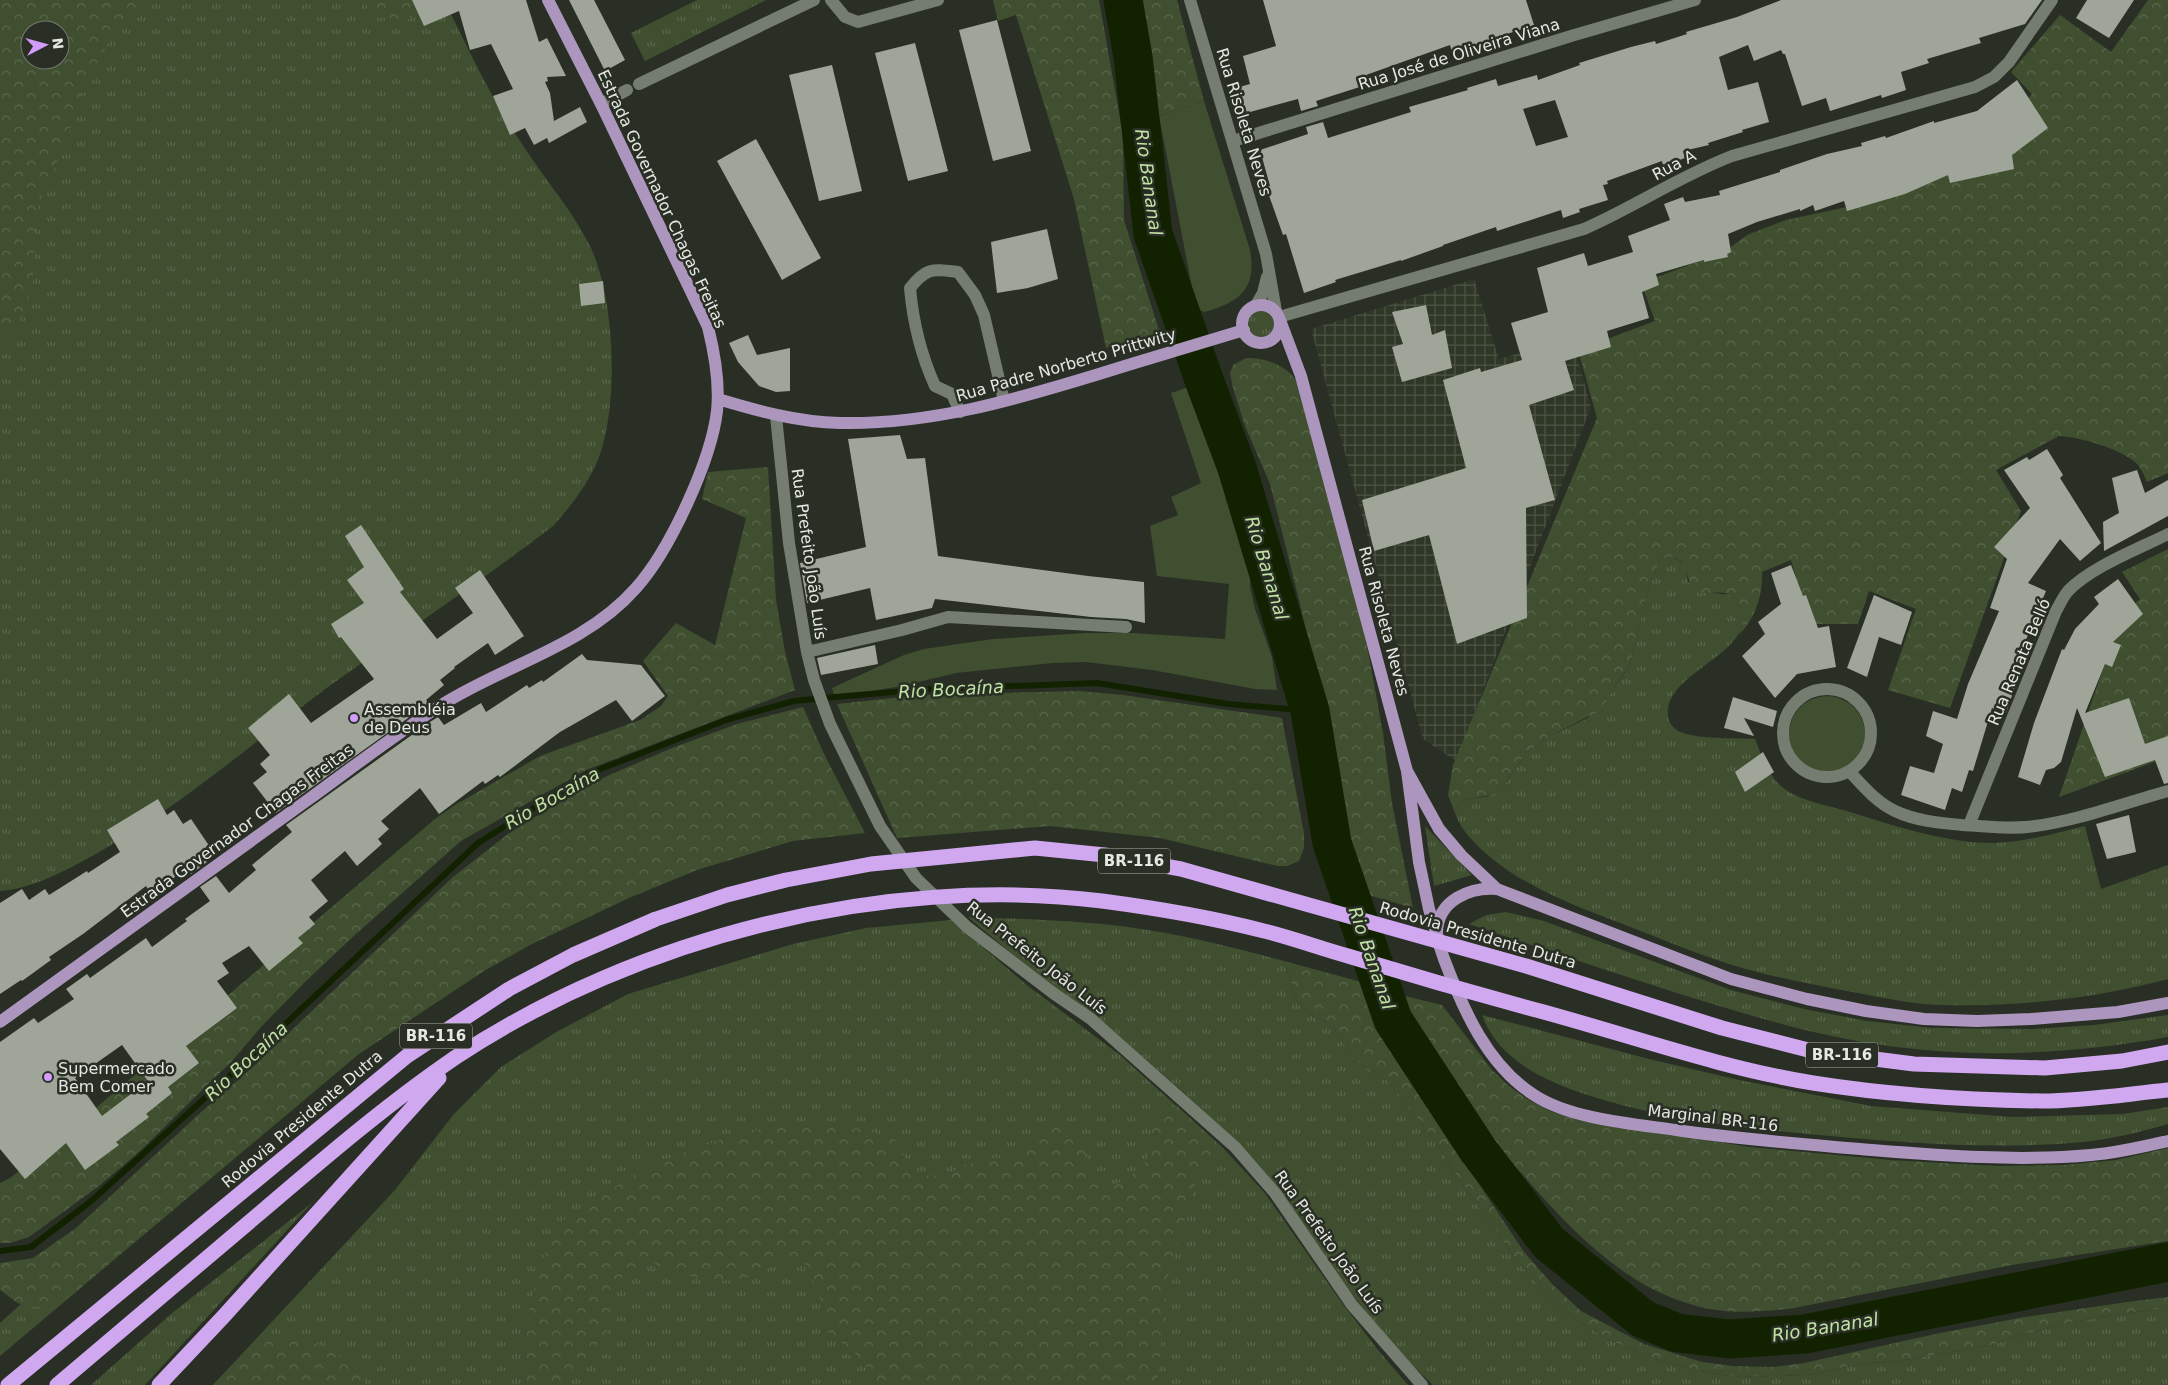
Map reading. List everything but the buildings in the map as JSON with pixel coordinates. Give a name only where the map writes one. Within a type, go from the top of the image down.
[{"type":"highway","name":"Rodovia Presidente Dutra","points":[[8,1385],[407,1056],[509,988],[573,955],[656,919],[727,895],[786,880],[871,864],[1009,849],[1035,848],[1106,855],[1181,869],[1526,966],[1722,1028],[1812,1051],[1914,1064],[2045,1068],[2122,1061],[2168,1052]]},
{"type":"highway","name":"BR-116","points":[[57,1385],[312,1169],[419,1084],[459,1055],[532,1013],[609,976],[687,945],[772,923],[890,900],[1021,895],[1098,901],[1175,912],[1261,930],[1456,989],[1546,1012],[1718,1062],[1810,1082],[1892,1093],[2047,1101],[2168,1090]]},
{"type":"highway","points":[[159,1385],[459,1055]]},
{"type":"main road","name":"Estrada Governador Chagas Freitas","points":[[0,1022],[444,703],[575,638],[615,608],[636,588],[653,565],[679,521],[710,441],[718,399],[715,362],[708,327],[548,0]]},
{"type":"main road","points":[[1256,305],[1267,305],[1278,316],[1279,331],[1275,337],[1268,341],[1256,342],[1238,332],[1244,315],[1256,305]]},
{"type":"main road","name":"Rua Risoleta Neves","points":[[1278,316],[1302,376],[1407,771],[1419,862],[1429,910],[1437,935]]},
{"type":"main road","name":"Rua Padre Norberto Prittwity","points":[[718,399],[776,416],[838,423],[887,422],[960,412],[1004,401],[1238,332]]},
{"type":"main road","points":[[1268,341],[1282,349],[1302,376]]},
{"type":"main road","points":[[1407,771],[1439,829],[1470,865],[1497,889],[1731,979],[1807,999],[1866,1011],[1924,1019],[1977,1022],[2082,1016],[2168,1004]]},
{"type":"main road","points":[[1437,935],[1442,916],[1456,898],[1476,890],[1497,889]]},
{"type":"main road","name":"Marginal BR-116","points":[[1437,935],[1446,964],[1462,1001],[1481,1038],[1500,1066],[1511,1078],[1536,1097],[1570,1111],[1615,1121],[1746,1140],[1959,1156],[2044,1158],[2090,1155],[2168,1141]]},
{"type":"street","points":[[639,84],[814,0]]},
{"type":"street","points":[[831,0],[845,17],[858,22],[938,0]]},
{"type":"street","name":"Rua Risoleta Neves","points":[[1190,0],[1266,254],[1278,316]]},
{"type":"street","name":"Rua José de Oliveira Viana","points":[[1233,141],[1570,36],[1695,0]]},
{"type":"street","name":"Rua A","points":[[1278,316],[1584,229],[1614,216],[1704,167],[1732,156],[1975,87],[1994,77],[2009,62],[2052,0]]},
{"type":"street","points":[[600,104],[627,90]]},
{"type":"street","name":"Rua Risoleta Neves","points":[[1256,305],[1265,286],[1266,254]]},
{"type":"street","points":[[960,412],[952,394],[935,386],[923,356],[912,311],[910,288],[921,274],[934,269],[958,272],[975,295],[984,315],[1004,401]]},
{"type":"street","name":"Rua Prefeito João Luís","points":[[776,416],[789,543],[806,652],[830,724],[880,826],[916,878],[967,927],[1052,993],[1091,1019],[1235,1147],[1275,1193],[1352,1305],[1422,1385]]},
{"type":"street","name":"Rua Renata Belló","points":[[1969,825],[2056,611],[2066,593],[2094,572],[2168,534]]},
{"type":"street","points":[[806,652],[902,630],[948,617],[1126,627]]},
{"type":"street","points":[[1831,689],[1851,697],[1863,708],[1869,723],[1870,740],[1864,755],[1849,771],[1835,776],[1820,776],[1805,772],[1790,758],[1784,744],[1783,729],[1789,709],[1800,698],[1814,691],[1831,689]]},
{"type":"street","points":[[1849,771],[1870,793],[1895,811],[1932,821],[1969,825],[2033,827],[2063,821],[2168,791]]},
{"type":"shaded area","points":[[1474,279],[1499,359],[1572,338],[1591,407],[1456,761],[1423,739],[1311,329]]},
{"type":"green space","points":[[0,0],[444,0],[481,75],[512,130],[576,221],[591,248],[599,270],[609,323],[612,381],[610,409],[605,435],[595,467],[579,494],[553,526],[328,687],[178,801],[147,823],[72,867],[32,884],[0,891]]},
{"type":"green space","points":[[0,0],[158,0],[124,21],[109,41],[75,105],[68,141],[42,194],[35,225],[33,281],[27,303],[18,324],[2,342],[0,347]]},
{"type":"green space","points":[[363,0],[411,0],[409,19],[398,21],[381,17],[371,11]]},
{"type":"green space","points":[[697,0],[766,0],[645,61],[631,33]]},
{"type":"green space","points":[[993,0],[1099,0],[1123,135],[1124,220],[1160,333],[1106,348],[1074,199],[1016,15],[998,21]]},
{"type":"green space","points":[[1142,0],[1177,0],[1204,101],[1159,116]]},
{"type":"green space","points":[[2148,0],[2168,0],[2168,473],[2147,482],[2137,464],[2119,452],[2088,441],[2059,436],[1996,470],[2021,511],[1950,708],[1888,690],[1916,609],[1869,591],[1858,624],[1809,624],[1791,560],[1762,572],[1761,590],[1757,606],[1754,614],[1739,635],[1743,616],[1740,604],[1736,599],[1724,593],[1701,593],[1693,590],[1680,561],[1675,558],[1661,560],[1649,585],[1630,665],[1601,710],[1550,736],[1525,754],[1503,787],[1495,794],[1465,800],[1455,810],[1456,816],[1448,795],[1453,765],[1597,418],[1578,350],[1655,321],[1641,283],[1724,252],[1747,235],[1786,220],[1889,198],[1934,181],[1976,160],[2032,94],[2011,72],[2060,15],[2111,52]]},
{"type":"green space","points":[[1204,101],[1250,250],[1252,263],[1251,275],[1243,292],[1227,304],[1204,312],[1197,308],[1194,298],[1159,116]]},
{"type":"green space","points":[[1261,308],[1267,309],[1272,313],[1276,318],[1276,330],[1272,335],[1267,339],[1261,340],[1255,339],[1250,335],[1246,330],[1245,324],[1246,318],[1250,313],[1255,309]]},
{"type":"green space","points":[[1246,358],[1274,363],[1286,370],[1296,380],[1337,524],[1368,651],[1383,733],[1392,803],[1413,908],[1358,892],[1335,788],[1323,704],[1300,604],[1270,484],[1245,426],[1233,388],[1230,373],[1233,365]]},
{"type":"green space","points":[[1189,387],[1197,391],[1202,398],[1222,457],[1249,519],[1252,544],[1250,586],[1255,609],[1272,657],[1277,690],[1255,689],[1152,670],[1086,662],[1053,663],[956,673],[902,686],[835,697],[832,688],[904,655],[924,649],[993,639],[1086,633],[1133,633],[1225,639],[1229,584],[1157,576],[1150,526],[1178,515],[1171,497],[1201,483],[1171,393]]},
{"type":"green space","points":[[768,467],[776,600],[785,652],[795,690],[586,770],[461,841],[307,980],[262,1026],[232,1061],[139,1152],[99,1186],[29,1237],[10,1243],[0,1243],[0,1183],[10,1178],[56,1142],[435,819],[455,805],[540,756],[640,720],[661,706],[668,696],[643,661],[676,623],[715,645],[746,518],[702,499],[708,472]]},
{"type":"green space","points":[[2168,549],[2168,757],[2059,797],[2116,631],[2132,606],[2140,599],[2122,572]]},
{"type":"green space","points":[[1669,557],[1681,562],[1687,573],[1688,582],[1713,593],[1735,597],[1743,610],[1741,629],[1733,642],[1678,688],[1670,702],[1668,717],[1675,729],[1693,736],[1755,739],[1763,760],[1775,780],[1792,794],[1938,837],[1995,843],[2029,839],[2085,826],[2101,889],[2168,865],[2168,979],[2086,996],[2030,1003],[1934,1005],[1884,998],[1767,975],[1698,953],[1552,895],[1517,877],[1495,861],[1464,831],[1455,810],[1465,800],[1489,796],[1503,787],[1525,754],[1550,736],[1588,718],[1614,688],[1630,665],[1649,585],[1661,560]]},
{"type":"green space","points":[[1080,691],[1123,695],[1282,718],[1304,833],[1304,848],[1299,861],[1287,866],[1277,866],[1160,838],[1050,826],[897,838],[837,704],[920,695]]},
{"type":"green space","points":[[1827,696],[1842,699],[1854,707],[1862,719],[1865,734],[1862,749],[1854,761],[1842,769],[1827,772],[1812,769],[1800,761],[1792,749],[1789,734],[1792,719],[1800,707],[1812,699]]},
{"type":"green space","points":[[803,707],[825,756],[865,833],[793,841],[697,870],[629,898],[530,945],[484,971],[359,1054],[71,1296],[60,1302],[33,1307],[17,1303],[0,1290],[0,1263],[33,1258],[76,1228],[255,1065],[453,877],[508,834],[607,776],[672,748],[737,724]]},
{"type":"green space","points":[[1425,826],[1472,875],[1434,886]]},
{"type":"green space","points":[[1506,912],[1544,921],[1731,990],[1804,1009],[1867,1021],[1932,1028],[2033,1029],[2094,1025],[2168,1015],[2168,1037],[2097,1047],[2025,1053],[1954,1052],[1856,1041],[1804,1030],[1728,1009],[1469,924],[1486,915]]},
{"type":"green space","points":[[968,917],[1068,921],[1128,927],[1206,941],[1284,961],[1298,1003],[1310,1015],[1321,1019],[1334,1029],[1355,1060],[1388,1081],[1435,1141],[1456,1175],[1519,1263],[1551,1299],[1580,1323],[1614,1342],[1655,1359],[1695,1370],[1735,1377],[1808,1375],[1861,1364],[1911,1359],[1991,1345],[2021,1335],[2073,1322],[2168,1308],[2168,1385],[1433,1385],[1411,1364],[1372,1320],[1339,1277],[1184,1093],[1104,1023],[1036,974]]},
{"type":"green space","points":[[951,920],[1028,986],[1120,1055],[1224,1149],[1264,1192],[1342,1303],[1408,1385],[213,1385],[395,1190],[454,1114],[501,1067],[558,1031],[628,994],[793,944],[866,928]]},
{"type":"green space","points":[[1284,961],[1365,983],[1401,1062],[1422,1098],[1524,1252],[1553,1285],[1581,1311],[1644,1344],[1702,1362],[1733,1366],[1774,1367],[1804,1363],[1940,1333],[2025,1317],[2168,1297],[2168,1308],[2073,1322],[2021,1335],[1991,1345],[1911,1359],[1861,1364],[1808,1375],[1735,1377],[1695,1370],[1655,1359],[1614,1342],[1580,1323],[1551,1299],[1519,1263],[1456,1175],[1435,1141],[1388,1081],[1355,1060],[1334,1029],[1321,1019],[1310,1015],[1298,1003]]},
{"type":"green space","points":[[1392,993],[1442,1005],[1492,1070],[1509,1086],[1527,1099],[1552,1112],[1588,1121],[1750,1147],[1890,1160],[1997,1166],[2063,1165],[2116,1160],[2168,1148],[2168,1241],[2012,1265],[1794,1308],[1731,1311],[1693,1305],[1667,1296],[1643,1284],[1620,1269],[1578,1234],[1540,1194],[1465,1107],[1436,1066]]},
{"type":"green space","points":[[1482,1015],[1649,1059],[1739,1080],[1871,1106],[2013,1117],[2123,1114],[2168,1107],[2168,1124],[2126,1135],[2083,1142],[1984,1145],[1885,1141],[1685,1119],[1607,1101],[1545,1078],[1519,1063],[1504,1049],[1491,1033]]},
{"type":"green space","points":[[1176,1105],[1224,1149],[1197,1179],[1168,1276],[1157,1385],[870,1385],[866,1366],[856,1354],[827,1332],[823,1305],[805,1263],[795,1262],[780,1263],[746,1278],[723,1281],[697,1278],[672,1271],[651,1262],[643,1264],[630,1270],[621,1280],[614,1301],[614,1317],[606,1334],[572,1373],[557,1384],[547,1385],[530,1385],[523,1375],[523,1353],[527,1319],[540,1266],[556,1226],[573,1213],[647,1167],[732,1136],[772,1127],[816,1125],[864,1129],[895,1140],[913,1170],[929,1176],[947,1174],[967,1164],[986,1159],[1007,1157],[1022,1150],[1031,1135],[1043,1128],[1060,1128],[1073,1134],[1084,1150],[1090,1169],[1100,1182],[1111,1186],[1140,1169],[1146,1161],[1149,1151],[1152,1117],[1163,1114]]},
{"type":"green space","points":[[312,1203],[145,1385],[91,1385],[172,1313]]},
{"type":"green space","points":[[83,1286],[0,1356],[0,1323],[21,1304],[39,1306],[54,1303]]},
{"type":"green space","points":[[279,1336],[312,1342],[328,1349],[355,1368],[364,1380],[365,1385],[213,1385],[252,1344]]},
{"type":"waterway","name":"Rio Bananal","points":[[1123,0],[1133,57],[1153,234],[1237,468],[1310,711],[1332,843],[1393,1020],[1478,1150],[1549,1243],[1643,1319],[1677,1333],[1729,1339],[1805,1334],[2168,1262]]},
{"type":"waterway","name":"Rio Bocaína","points":[[0,1251],[31,1247],[90,1202],[247,1060],[478,843],[588,774],[726,720],[794,701],[835,697],[930,689],[1097,683],[1228,704],[1310,711]]},
{"type":"place","name":"Assembléia de Deus","points":[[354,718]]},
{"type":"place","name":"Supermercado Bem Comer","points":[[48,1077]]}]
